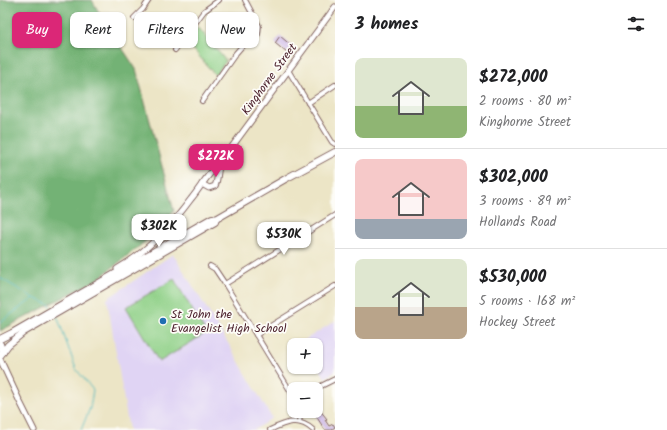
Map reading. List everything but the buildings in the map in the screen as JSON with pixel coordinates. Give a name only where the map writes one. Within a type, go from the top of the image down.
[{"type":"highway","points":[[1,356],[8,345],[24,332],[65,305],[212,218],[216,219],[335,152]]},
{"type":"highway","points":[[0,339],[47,316]]},
{"type":"highway","points":[[0,344],[1,356]]},
{"type":"main road","name":"Kinghorne Street","points":[[92,290],[92,284],[122,266],[151,244],[182,211],[211,170],[220,163],[335,7]]},
{"type":"main road","name":"Kinghorne Street","points":[[202,184],[209,188],[215,186],[220,163]]},
{"type":"main road","points":[[1,356],[20,402],[34,430]]},
{"type":"street","points":[[141,12],[149,0]]},
{"type":"street","points":[[175,50],[204,11],[219,0]]},
{"type":"street","points":[[202,101],[236,53],[243,45],[258,34],[260,26],[245,0]]},
{"type":"street","points":[[288,70],[333,143]]},
{"type":"street","points":[[308,103],[335,85]]},
{"type":"street","points":[[225,284],[335,215]]},
{"type":"street","points":[[210,266],[215,269],[225,284],[287,386]]},
{"type":"street","points":[[256,335],[335,286]]},
{"type":"street","points":[[323,385],[335,379]]},
{"type":"street","points":[[299,422],[300,418]]},
{"type":"street","points":[[270,430],[288,422],[299,422],[306,424],[313,430]]},
{"type":"shaded area","name":"St John the Evangelist High School","points":[[173,254],[272,418],[254,430],[129,430],[107,299]]},
{"type":"shaded area","points":[[335,321],[335,372],[325,378],[323,374],[323,338],[308,338]]},
{"type":"green space","points":[[0,0],[92,0],[99,12],[70,12],[70,48],[122,48],[136,69],[174,211],[151,237],[98,279],[0,331]]},
{"type":"green space","points":[[198,27],[206,37],[206,48],[215,48],[226,61],[215,75],[192,48],[198,48]]},
{"type":"green space","points":[[174,279],[206,333],[159,362],[126,307]]},
{"type":"waterway","points":[[0,278],[34,298],[0,322]]},
{"type":"waterway","points":[[34,298],[50,305],[51,307]]},
{"type":"waterway","points":[[57,316],[76,369],[93,390],[90,408],[81,430]]},
{"type":"place","name":"St John the Evangelist High School","points":[[163,321]]}]
